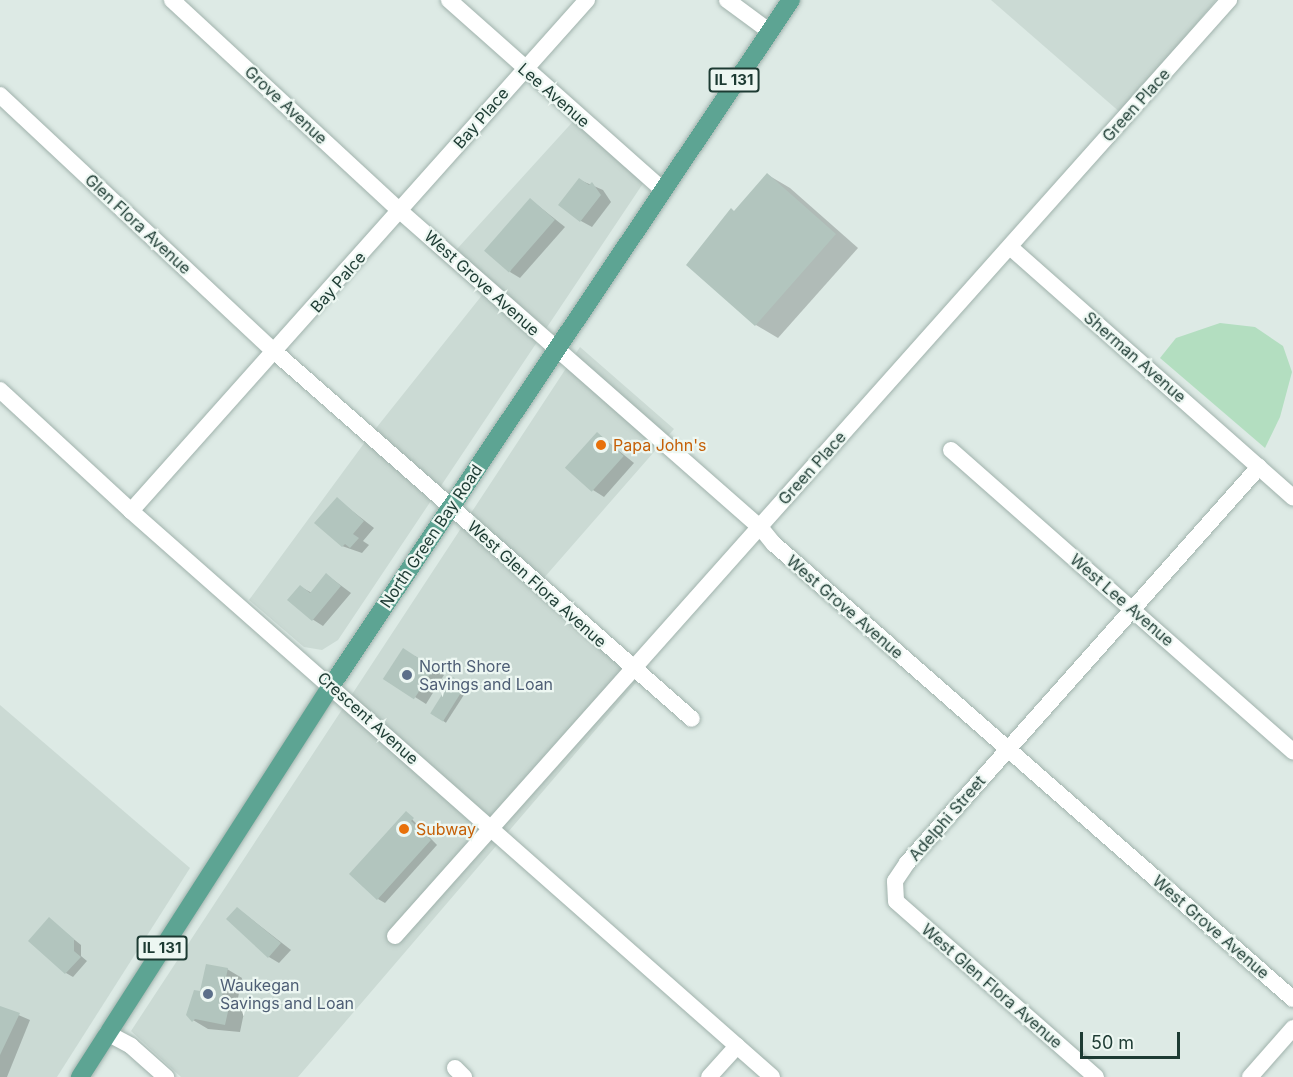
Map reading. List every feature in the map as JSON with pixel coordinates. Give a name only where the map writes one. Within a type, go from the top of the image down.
[{"type":"main road","name":"North Green Bay Road","points":[[80,1077],[331,686],[661,188],[791,0]]},
{"type":"street","name":"Grove Avenue","points":[[172,0],[400,211]]},
{"type":"street","name":"Lee Avenue","points":[[449,0],[524,69],[661,188]]},
{"type":"street","name":"Bay Place","points":[[400,211],[587,0]]},
{"type":"street","points":[[727,0],[769,31]]},
{"type":"street","name":"Green Place","points":[[395,936],[1229,0]]},
{"type":"street","name":"Glen Flora Avenue","points":[[0,95],[275,352]]},
{"type":"street","name":"West Grove Avenue","points":[[400,211],[760,527],[774,544],[1293,999]]},
{"type":"street","name":"Bay Palce","points":[[275,352],[400,211]]},
{"type":"street","name":"Sherman Avenue","points":[[1010,247],[1293,497]]},
{"type":"street","points":[[131,511],[275,352]]},
{"type":"street","name":"West Glen Flora Avenue","points":[[275,352],[633,670],[692,719]]},
{"type":"street","name":"Crescent Avenue","points":[[0,390],[131,511],[772,1077]]},
{"type":"street","name":"West Lee Avenue","points":[[951,450],[1293,751]]},
{"type":"street","name":"Adelphi Street","points":[[894,891],[907,863],[1259,467]]},
{"type":"street","name":"West Glen Flora Avenue","points":[[894,891],[896,901],[1096,1077]]},
{"type":"street","points":[[1250,1077],[1293,1028]]},
{"type":"street","points":[[107,1033],[131,1046],[166,1077]]},
{"type":"street","points":[[710,1077],[737,1046]]},
{"type":"shaded area","points":[[991,0],[1216,0],[1122,114]]},
{"type":"shaded area","points":[[578,116],[648,176],[338,640],[322,650],[304,647],[249,600],[365,442],[483,294],[447,260]]},
{"type":"shaded area","points":[[580,347],[674,429],[543,579],[646,671],[298,1077],[181,1077],[131,1031]]},
{"type":"shaded area","points":[[0,705],[190,868],[57,1077],[0,1077]]},
{"type":"green space","points":[[1220,323],[1255,327],[1283,346],[1292,372],[1280,417],[1265,448],[1160,358],[1176,338]]},
{"type":"building","points":[[767,173],[836,234],[755,326],[686,265],[731,208],[734,211]]},
{"type":"building","points":[[579,178],[589,185],[592,182],[601,195],[580,222],[558,205]]},
{"type":"building","points":[[530,198],[555,220],[509,272],[484,251]]},
{"type":"building","points":[[597,432],[624,456],[592,492],[565,468]]},
{"type":"building","points":[[337,497],[364,521],[353,534],[359,538],[350,548],[345,544],[342,547],[314,523]]},
{"type":"building","points":[[326,573],[341,586],[312,621],[287,600],[300,585],[310,593]]},
{"type":"building","name":"North Shore Savings and Loan","points":[[403,648],[434,668],[414,699],[383,679]]},
{"type":"building","points":[[453,677],[466,685],[443,721],[430,713]]},
{"type":"building","points":[[406,811],[414,818],[411,821],[431,840],[377,900],[349,874]]},
{"type":"building","points":[[237,907],[281,943],[268,958],[226,919]]},
{"type":"building","points":[[49,917],[74,939],[74,951],[81,957],[65,974],[28,941]]},
{"type":"building","name":"Waukegan Savings and Loan","points":[[206,964],[228,968],[222,996],[231,998],[225,1025],[195,1019],[192,1022],[186,1015],[194,990],[200,991]]},
{"type":"building","points":[[0,1006],[20,1013],[0,1055]]},
{"type":"place","name":"Papa John's","points":[[601,445]]},
{"type":"place","name":"North Shore Savings and Loan","points":[[407,675]]},
{"type":"place","name":"Subway","points":[[404,829]]},
{"type":"place","name":"Waukegan Savings and Loan","points":[[208,994]]}]
